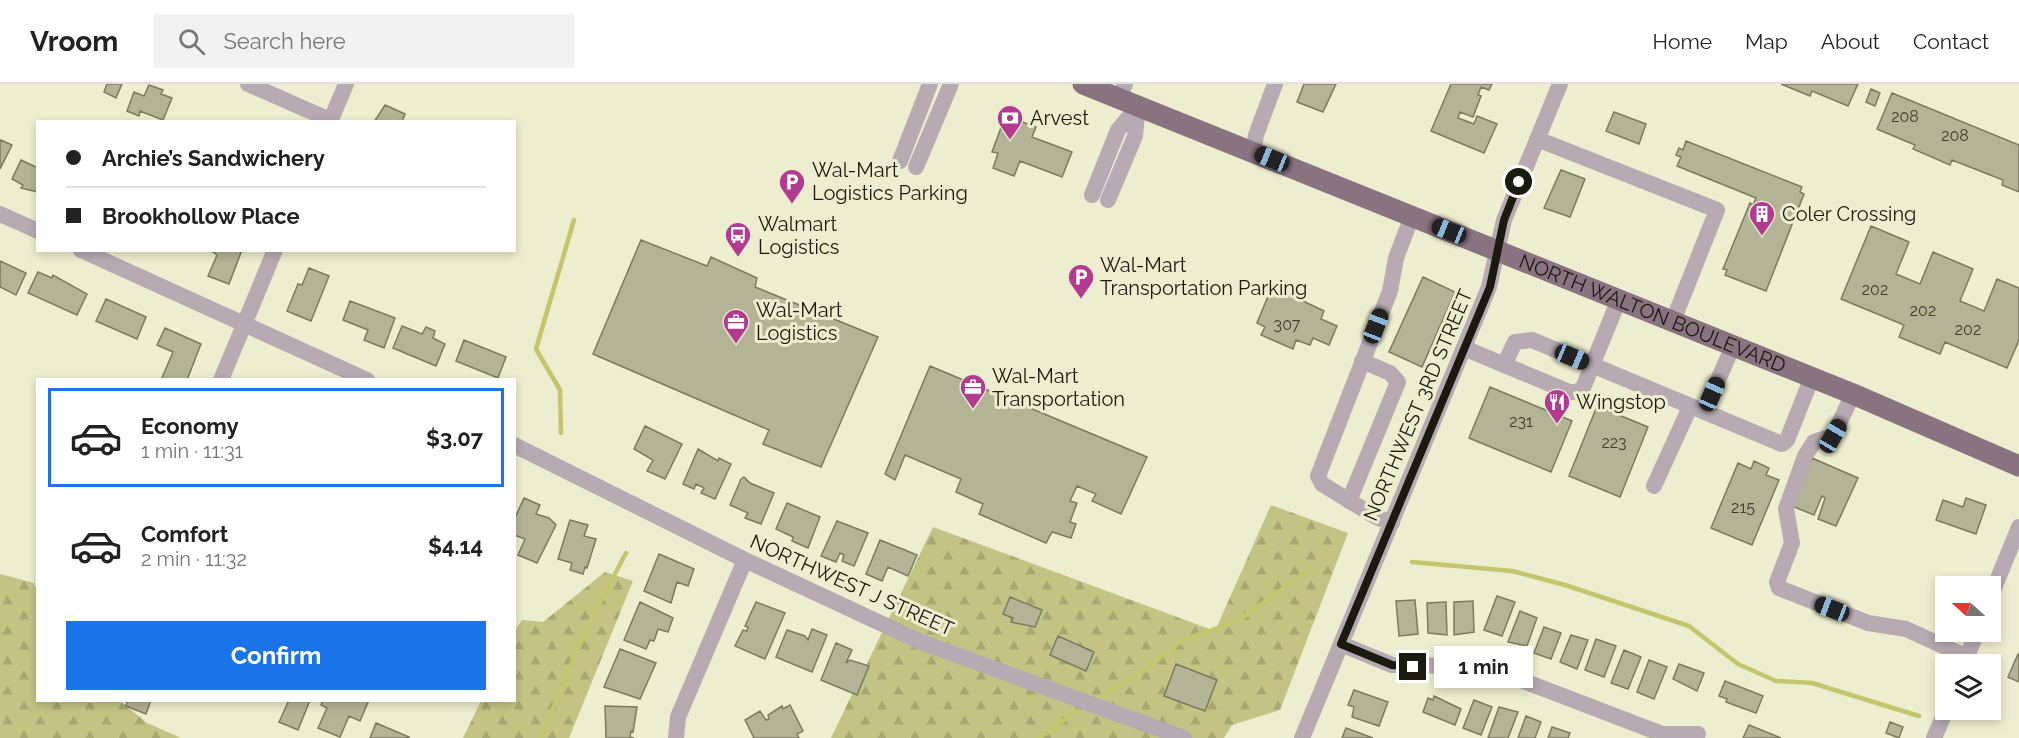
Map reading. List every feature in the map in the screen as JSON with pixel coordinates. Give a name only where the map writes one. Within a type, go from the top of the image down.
[{"type":"main road","name":"NORTH WALTON BOULEVARD","points":[[1083,84],[1127,96],[1252,151],[1812,377],[2019,466]]},
{"type":"street","points":[[248,84],[328,120]]},
{"type":"street","points":[[330,120],[346,84]]},
{"type":"street","points":[[930,84],[908,164],[951,84]]},
{"type":"street","name":"NORTHWEST 3RD STREET","points":[[1302,738],[1491,282],[1504,220],[1560,84]]},
{"type":"street","points":[[1252,151],[1272,85]]},
{"type":"street","points":[[1100,197],[1127,96]]},
{"type":"street","points":[[1537,139],[1717,210],[1673,321]]},
{"type":"street","points":[[0,214],[36,230]]},
{"type":"street","points":[[1392,523],[1376,517],[1322,484],[1318,476],[1390,291],[1396,258],[1412,216]]},
{"type":"street","points":[[85,252],[363,378]]},
{"type":"street","points":[[221,378],[274,252]]},
{"type":"street","points":[[1464,348],[1569,392],[1577,392],[1583,388],[1619,299]]},
{"type":"street","points":[[1504,365],[1515,342],[1532,340],[1782,444],[1787,440],[1812,377]]},
{"type":"street","points":[[1654,486],[1733,346]]},
{"type":"street","points":[[1349,501],[1398,382],[1390,373],[1362,361]]},
{"type":"street","points":[[1853,394],[1833,436],[1814,442],[1805,456],[1786,509],[1792,543],[1777,582],[1779,588],[1858,620],[1906,629],[1952,654]]},
{"type":"street","name":"NORTHWEST J STREET","points":[[516,446],[745,560],[921,642],[1184,738]]},
{"type":"street","points":[[1999,576],[2019,527]]},
{"type":"street","points":[[676,738],[678,717],[745,560]]},
{"type":"street","points":[[1341,644],[1392,665],[1470,666],[1495,670],[1662,734],[1698,734]]},
{"type":"street","points":[[1934,738],[1942,720]]},
{"type":"green space","points":[[1271,505],[1348,533],[1280,710],[1232,725],[1224,738],[831,738],[933,527],[1215,631]]},
{"type":"green space","points":[[605,572],[633,581],[569,738],[463,738],[481,702],[516,702],[516,629],[522,620],[543,622]]},
{"type":"green space","points":[[0,574],[34,583],[36,588],[36,702],[121,702],[147,723],[181,738],[0,738]]},
{"type":"building","points":[[107,84],[122,84],[116,98],[104,92]]},
{"type":"building","points":[[1304,84],[1336,84],[1323,112],[1297,102]]},
{"type":"building","points":[[1451,84],[1492,84],[1489,90],[1481,87],[1478,95],[1481,96],[1473,117],[1460,112],[1458,118],[1474,124],[1477,116],[1497,124],[1484,153],[1431,131]]},
{"type":"building","points":[[1781,84],[1858,84],[1848,106],[1812,91],[1810,96]]},
{"type":"building","points":[[149,85],[163,90],[161,94],[172,98],[163,120],[140,111],[139,116],[127,111],[134,92],[144,96]]},
{"type":"building","points":[[1871,89],[1880,93],[1875,106],[1866,102]]},
{"type":"building","points":[[1892,93],[2019,145],[2019,192],[2002,185],[2003,180],[1952,160],[1950,165],[1913,149],[1915,145],[1877,129]]},
{"type":"building","points":[[385,105],[405,114],[403,120],[375,120]]},
{"type":"building","points":[[1614,112],[1646,124],[1639,144],[1606,131]]},
{"type":"building","points":[[1011,118],[1036,127],[1032,137],[1072,152],[1062,177],[1020,161],[1014,176],[993,168],[998,153],[992,152],[1002,125],[1008,127]]},
{"type":"building","points":[[1,140],[12,145],[0,169],[0,142]]},
{"type":"building","name":"Coler Crossing","points":[[1686,141],[1802,187],[1800,192],[1804,194],[1766,291],[1725,275],[1727,270],[1723,269],[1750,203],[1753,205],[1756,198],[1677,166],[1681,157],[1676,155],[1679,148],[1683,150]]},
{"type":"building","points":[[21,160],[36,167],[36,192],[21,188],[23,185],[12,179]]},
{"type":"building","points":[[1561,170],[1585,179],[1570,217],[1544,208]]},
{"type":"building","points":[[1871,226],[1909,242],[1896,274],[1920,284],[1933,252],[1973,269],[1960,301],[1984,311],[1997,279],[2019,288],[2019,340],[2007,368],[1945,342],[1940,354],[1899,337],[1904,325],[1841,299]]},
{"type":"building","name":"Wal-Mart Logistics","points":[[641,240],[707,266],[711,257],[757,278],[755,287],[878,337],[821,467],[763,444],[769,430],[593,354]]},
{"type":"building","points":[[213,252],[241,252],[229,284],[208,276],[217,255]]},
{"type":"building","points":[[0,261],[26,273],[16,295],[0,287]]},
{"type":"building","points":[[309,268],[329,276],[311,321],[287,311],[298,284],[302,285]]},
{"type":"building","points":[[38,272],[52,278],[53,275],[87,294],[77,315],[28,293]]},
{"type":"building","points":[[1423,277],[1455,292],[1422,367],[1389,352]]},
{"type":"building","points":[[1271,289],[1293,297],[1295,294],[1304,298],[1303,301],[1324,311],[1321,319],[1337,326],[1329,345],[1313,338],[1310,345],[1296,340],[1293,349],[1261,335],[1265,327],[1257,323]]},
{"type":"building","points":[[106,299],[146,317],[137,339],[96,321]]},
{"type":"building","points":[[350,301],[395,318],[384,348],[364,340],[368,330],[343,320]]},
{"type":"building","points":[[402,326],[422,334],[426,327],[435,331],[433,338],[445,344],[436,366],[393,348]]},
{"type":"building","points":[[165,328],[201,344],[188,378],[162,378],[173,352],[157,345]]},
{"type":"building","points":[[464,340],[506,357],[498,378],[456,361]]},
{"type":"building","name":"Wal-Mart Transportation","points":[[930,366],[1147,457],[1121,514],[1092,501],[1096,494],[1077,486],[1070,501],[1077,503],[1070,522],[1076,524],[1071,538],[1052,532],[1046,543],[979,514],[983,504],[956,492],[961,479],[905,455],[895,480],[885,474]]},
{"type":"building","points":[[1490,387],[1572,421],[1551,472],[1469,438]]},
{"type":"building","points":[[1597,406],[1648,427],[1620,497],[1569,476]]},
{"type":"building","points":[[645,426],[682,444],[665,479],[647,471],[653,460],[634,449]]},
{"type":"building","points":[[698,449],[718,461],[719,458],[731,464],[715,499],[701,493],[704,488],[696,484],[694,489],[683,484]]},
{"type":"building","points":[[1812,458],[1858,478],[1836,526],[1818,519],[1825,498],[1822,496],[1814,515],[1792,506]]},
{"type":"building","points":[[1754,461],[1769,468],[1766,475],[1779,480],[1752,545],[1711,528],[1738,463],[1751,469]]},
{"type":"building","points":[[744,477],[750,483],[774,493],[761,524],[745,518],[748,513],[730,505]]},
{"type":"building","points":[[524,498],[540,505],[536,514],[549,518],[556,525],[537,563],[518,555],[525,539],[516,536],[516,516]]},
{"type":"building","points":[[1966,498],[1986,505],[1976,534],[1936,520],[1943,500],[1963,507]]},
{"type":"building","points":[[787,503],[820,517],[808,548],[792,541],[793,537],[776,529]]},
{"type":"building","points":[[570,520],[588,525],[584,536],[596,539],[583,574],[570,570],[572,563],[558,559]]},
{"type":"building","points":[[837,521],[868,533],[854,566],[842,561],[844,555],[840,553],[836,562],[821,556]]},
{"type":"building","points":[[880,540],[917,555],[908,576],[888,567],[882,581],[866,574]]},
{"type":"building","points":[[659,554],[694,569],[688,586],[677,582],[671,603],[644,591]]},
{"type":"building","points":[[1497,596],[1515,602],[1502,636],[1484,630]]},
{"type":"building","points":[[1010,597],[1042,610],[1035,627],[1011,622],[1013,618],[1003,614]]},
{"type":"building","points":[[1415,600],[1418,634],[1399,636],[1396,601]]},
{"type":"building","points":[[1473,601],[1474,632],[1454,635],[1454,602]]},
{"type":"building","points":[[640,602],[673,618],[668,632],[658,629],[654,641],[650,640],[646,649],[624,640]]},
{"type":"building","points":[[756,602],[785,613],[765,659],[735,646],[743,630],[747,631],[748,627],[745,626]]},
{"type":"building","points":[[1446,602],[1447,635],[1428,633],[1427,603]]},
{"type":"building","points":[[1520,611],[1537,618],[1527,646],[1508,642]]},
{"type":"building","points":[[1544,627],[1561,633],[1551,659],[1534,653]]},
{"type":"building","points":[[812,629],[827,635],[812,672],[776,657],[787,630],[805,636],[808,640]]},
{"type":"building","points":[[1571,635],[1588,640],[1577,669],[1560,662]]},
{"type":"building","points":[[1058,636],[1094,652],[1086,671],[1050,655]]},
{"type":"building","points":[[1596,639],[1616,646],[1604,677],[1585,670]]},
{"type":"building","points":[[836,643],[852,650],[846,663],[850,660],[869,666],[857,695],[821,680]]},
{"type":"building","points":[[620,649],[656,663],[640,699],[604,687]]},
{"type":"building","points":[[1624,650],[1641,657],[1628,689],[1611,683]]},
{"type":"building","points":[[2019,654],[2019,682],[2008,677]]},
{"type":"building","points":[[1649,660],[1667,667],[1654,699],[1637,692]]},
{"type":"building","points":[[1176,664],[1217,680],[1205,711],[1164,696]]},
{"type":"building","points":[[1679,664],[1704,673],[1697,691],[1673,679]]},
{"type":"building","points":[[1725,681],[1763,696],[1756,713],[1726,702],[1727,699],[1719,696]]},
{"type":"building","points":[[1354,690],[1388,702],[1379,726],[1352,717],[1354,707],[1348,705]]},
{"type":"building","points":[[1434,696],[1461,709],[1455,725],[1423,712],[1428,698],[1433,700]]},
{"type":"building","points":[[1474,700],[1492,707],[1481,735],[1463,728]]},
{"type":"building","points":[[127,702],[150,702],[146,714],[126,706]]},
{"type":"building","points":[[288,702],[309,702],[298,730],[279,722]]},
{"type":"building","points":[[322,702],[368,702],[360,721],[349,716],[340,737],[318,728],[327,708],[321,705]]},
{"type":"building","points":[[790,705],[803,731],[797,734],[799,738],[754,738],[745,720],[760,711],[766,720],[769,719],[768,715],[782,706],[783,709]]},
{"type":"building","points":[[605,706],[637,707],[630,737],[634,738],[606,738]]},
{"type":"building","points":[[1499,707],[1518,712],[1508,738],[1488,738]]},
{"type":"building","points":[[1526,716],[1541,722],[1535,738],[1518,738]]},
{"type":"building","points":[[1890,722],[1903,727],[1899,738],[1886,733]]},
{"type":"building","points":[[376,723],[409,737],[409,738],[370,738]]},
{"type":"building","points":[[1749,725],[1781,738],[1743,738]]},
{"type":"building","points":[[1552,727],[1570,733],[1568,738],[1548,738]]},
{"type":"building","points":[[1346,728],[1373,738],[1342,738]]},
{"type":"waterway","points":[[561,433],[560,390],[536,349],[574,220]]},
{"type":"waterway","points":[[541,738],[585,631],[626,553]]},
{"type":"waterway","points":[[1412,562],[1512,571],[1565,585],[1689,626],[1738,664],[1776,681],[1812,683],[1919,716]]},
{"type":"waterway","points":[[1102,696],[1138,675],[1183,640],[1236,622],[1311,569]]},
{"type":"waterway","points":[[1039,738],[1077,711]]},
{"type":"place","name":"Arvest","points":[[1010,141]]},
{"type":"place","name":"Wal-Mart Logistics Parking","points":[[792,205]]},
{"type":"place","name":"Coler Crossing","points":[[1762,237]]},
{"type":"place","name":"Walmart Logistics","points":[[738,258]]},
{"type":"place","name":"Wal-Mart Transportation Parking","points":[[1081,300]]},
{"type":"place","name":"Wal-Mart Logistics","points":[[736,345]]},
{"type":"place","name":"Wal-Mart Transportation","points":[[973,410]]},
{"type":"place","name":"Wingstop","points":[[1557,425]]},
{"type":"route","points":[[1413,667],[1392,665],[1341,644],[1490,287],[1504,220],[1519,182]]}]
